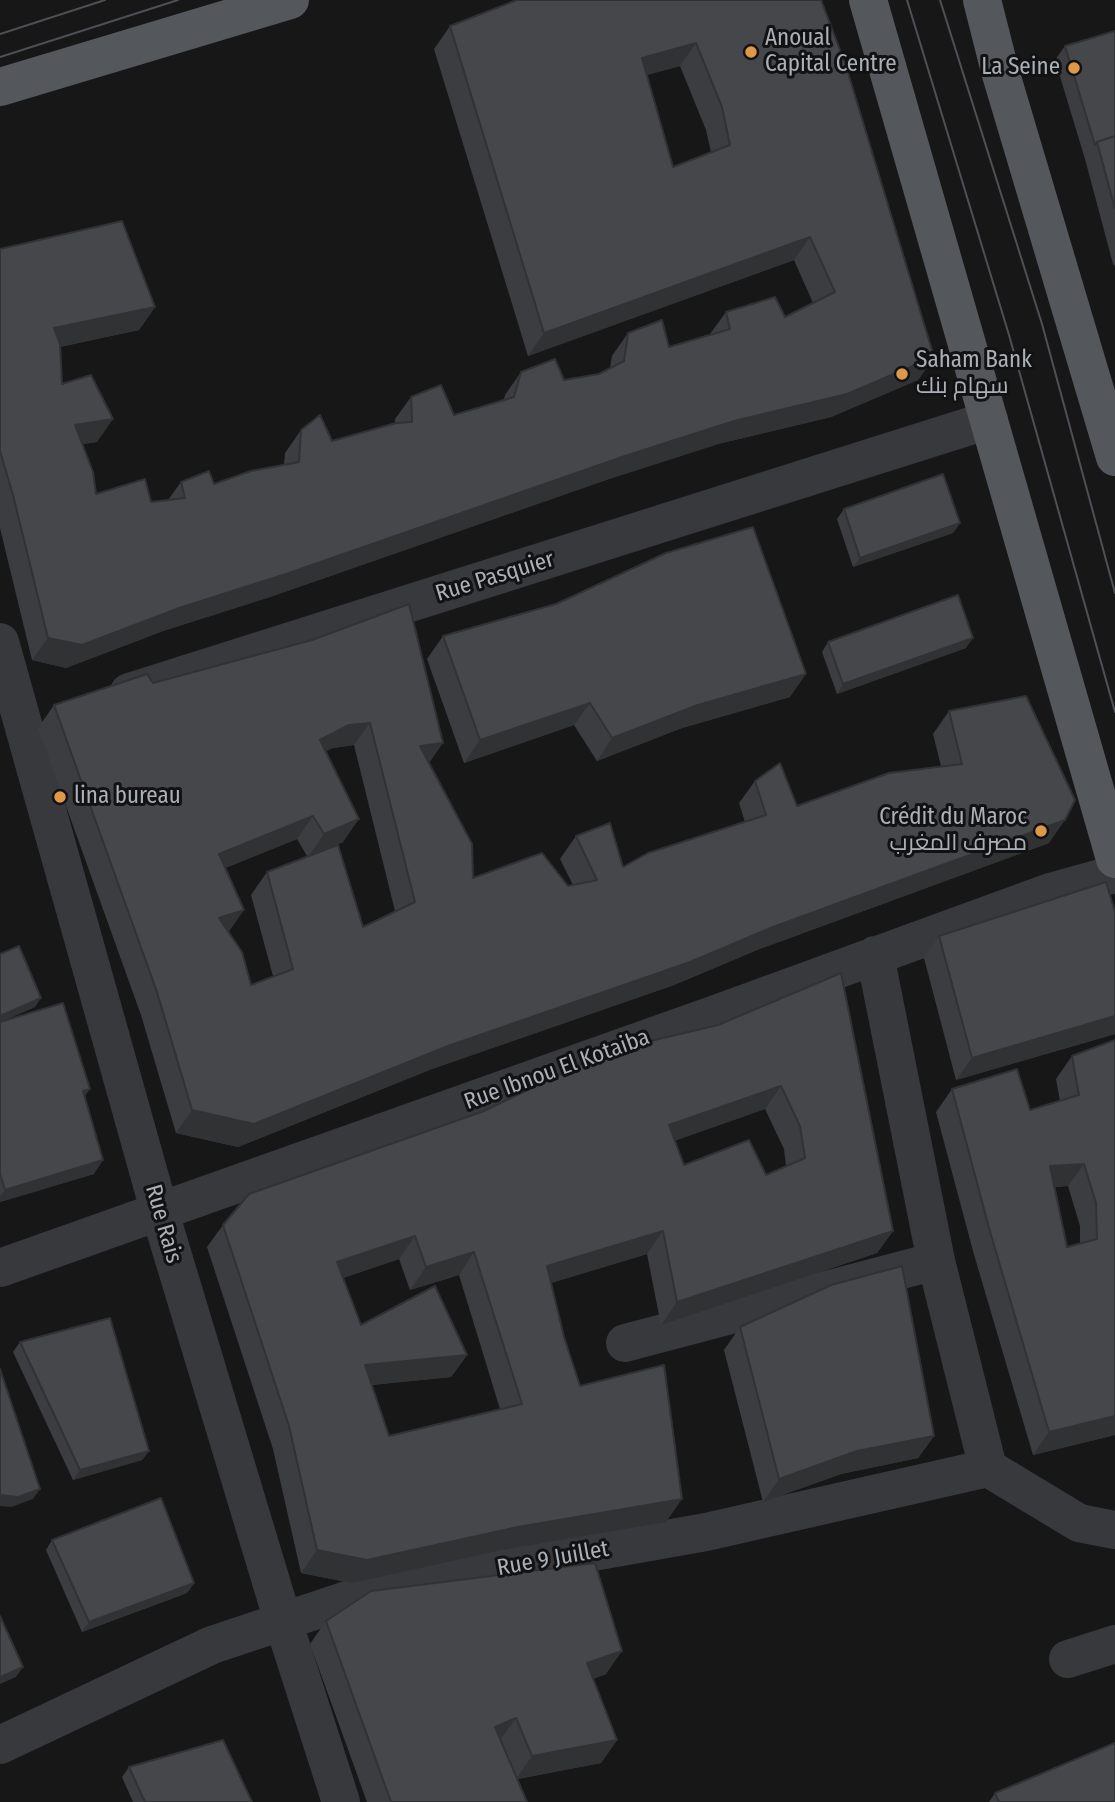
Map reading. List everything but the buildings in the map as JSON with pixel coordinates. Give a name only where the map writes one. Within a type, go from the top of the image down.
[{"type":"main road","points":[[0,87],[290,0]]},
{"type":"main road","points":[[868,0],[1115,859]]},
{"type":"main road","points":[[982,0],[1000,71],[1106,392],[1115,457]]},
{"type":"street","name":"Rue Pasquier","points":[[102,700],[989,420]]},
{"type":"street","name":"Rue Rais","points":[[0,642],[11,729],[283,1621],[341,1802]]},
{"type":"street","points":[[11,729],[62,713]]},
{"type":"street","name":"Rue Ibnou El Kotaiba","points":[[0,1268],[160,1213],[1049,892],[1115,874]]},
{"type":"street","points":[[875,955],[936,1261],[989,1468],[1079,1523],[1115,1530]]},
{"type":"street","points":[[625,1343],[936,1261]]},
{"type":"street","name":"Rue 9 Juillet","points":[[0,1745],[212,1644],[412,1584],[706,1532],[989,1468]]},
{"type":"street","points":[[1069,1659],[1115,1644]]},
{"type":"tram line","points":[[0,34],[105,0]]},
{"type":"tram line","points":[[0,57],[178,0]]},
{"type":"tram line","points":[[907,0],[1009,335],[1115,712]]},
{"type":"tram line","points":[[940,0],[1042,324],[1115,593]]},
{"type":"place","name":"Anoual Capital Centre","points":[[751,52]]},
{"type":"place","name":"La Seine","points":[[1074,68]]},
{"type":"place","name":"Saham Bank سهام بنك","points":[[902,374]]},
{"type":"place","name":"lina bureau","points":[[60,797]]},
{"type":"place","name":"Crédit du Maroc مصرف المغرب","points":[[1041,831]]}]
